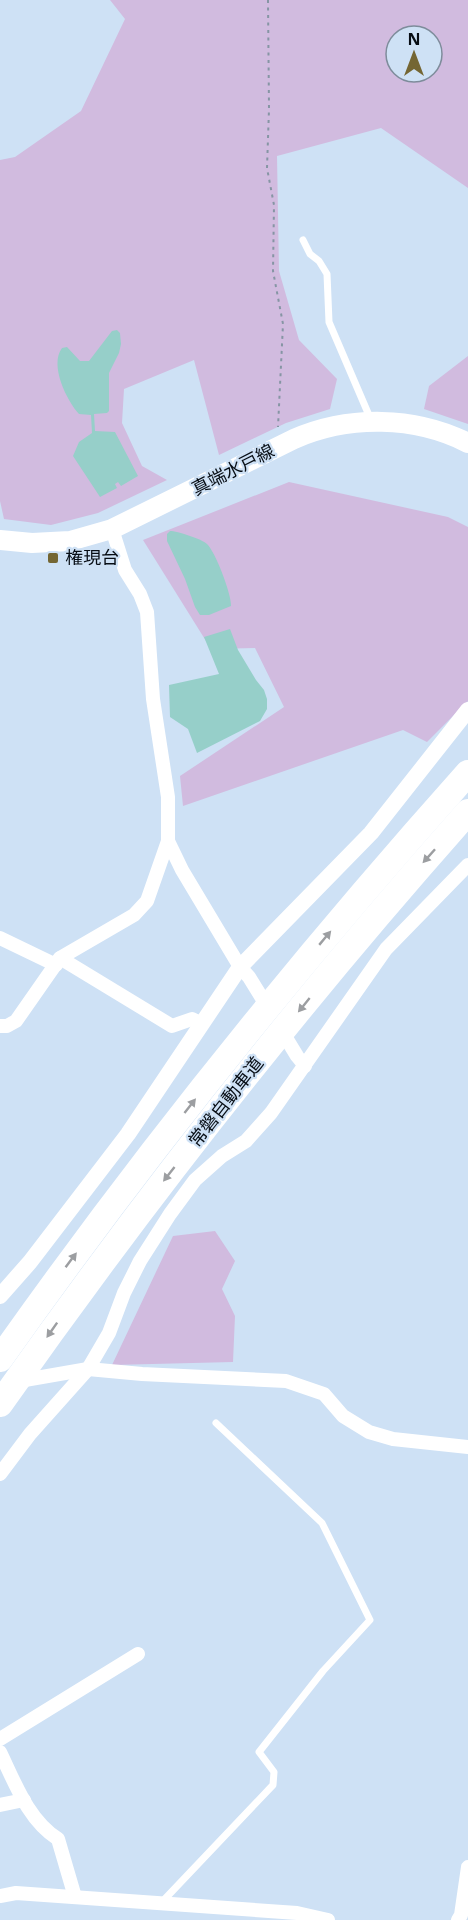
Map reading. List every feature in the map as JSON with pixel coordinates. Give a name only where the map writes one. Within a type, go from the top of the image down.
[{"type":"highway","name":"常磐自動車道","points":[[0,1359],[49,1289],[204,1087],[385,866],[468,773]]},
{"type":"highway","name":"常磐自動車道","points":[[0,1404],[69,1305],[226,1100],[399,890],[468,812]]},
{"type":"main road","name":"真端水戸線","points":[[0,540],[32,543],[70,541],[112,529],[313,431],[351,423],[402,423],[453,436],[468,443]]},
{"type":"street","points":[[0,1026],[7,1026],[16,1021],[58,961],[134,915],[147,901],[168,841],[168,797],[153,699],[147,612],[140,594],[125,570],[112,529]]},
{"type":"street","points":[[0,1296],[30,1262],[128,1134],[202,1024],[244,972],[371,833],[468,710]]},
{"type":"street","points":[[168,841],[182,870],[301,1061]]},
{"type":"street","points":[[0,1474],[30,1434],[88,1369],[109,1333],[124,1293],[140,1261],[195,1180],[222,1156],[246,1141],[265,1120],[301,1061],[386,949],[468,865]]},
{"type":"street","points":[[0,938],[58,961],[172,1026],[192,1019],[202,1024]]},
{"type":"street","points":[[0,1384],[88,1369],[142,1374],[286,1380],[324,1394],[343,1416],[369,1432],[393,1439],[468,1446]]},
{"type":"street","points":[[0,1739],[138,1654]]},
{"type":"street","points":[[1,1757],[24,1800],[44,1830],[58,1839],[75,1897]]},
{"type":"street","points":[[0,1805],[24,1800]]},
{"type":"street","points":[[458,1920],[461,1915],[468,1867]]},
{"type":"street","points":[[0,1896],[16,1893],[161,1903],[297,1913],[328,1920]]},
{"type":"lane","points":[[303,240],[310,254],[319,261],[327,274],[329,322],[372,422]]},
{"type":"lane","points":[[161,1903],[273,1785],[274,1772],[259,1752],[323,1671],[370,1620],[322,1523],[216,1423]]},
{"type":"path","points":[[268,0],[267,168],[274,205],[273,271],[283,324],[276,448]]},
{"type":"shaded area","points":[[110,0],[468,0],[468,188],[381,128],[277,156],[279,271],[299,340],[337,379],[330,409],[286,423],[219,455],[194,360],[124,389],[122,423],[142,466],[167,480],[98,513],[51,525],[4,519],[0,501],[0,160],[15,157],[81,111],[125,19]]},
{"type":"shaded area","points":[[117,330],[120,333],[121,344],[109,373],[109,411],[94,414],[95,431],[115,432],[138,476],[121,486],[118,482],[115,484],[117,488],[100,497],[73,456],[79,442],[92,433],[91,415],[79,414],[74,408],[61,382],[57,364],[62,348],[67,347],[80,361],[89,361],[112,331]]},
{"type":"shaded area","points":[[468,356],[468,424],[424,409],[429,386]]},
{"type":"shaded area","points":[[289,482],[448,517],[468,527],[468,701],[427,742],[403,730],[183,806],[180,776],[284,707],[255,648],[211,649],[143,540]]},
{"type":"shaded area","points":[[170,531],[207,544],[222,574],[231,606],[209,615],[200,615],[167,541],[167,534]]},
{"type":"shaded area","points":[[230,629],[238,650],[264,690],[267,709],[260,721],[197,753],[188,729],[170,717],[169,685],[219,674],[204,637]]},
{"type":"shaded area","points":[[215,1231],[235,1261],[222,1289],[235,1316],[233,1362],[112,1365],[173,1236]]},
{"type":"place","name":"権現台","points":[[53,558]]}]
